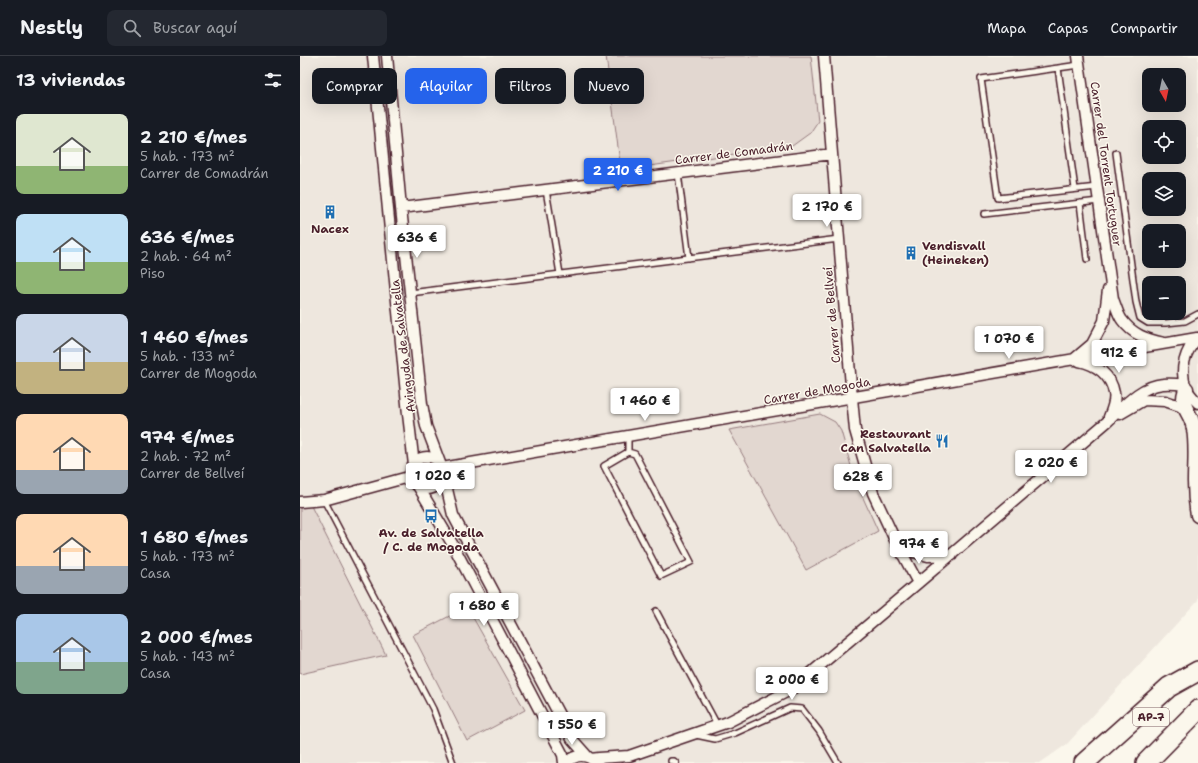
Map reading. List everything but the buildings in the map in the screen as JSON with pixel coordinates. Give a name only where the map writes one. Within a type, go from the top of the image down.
[{"type":"highway","points":[[1084,763],[1169,687],[1198,671]]},
{"type":"highway","name":"AP-7","points":[[1104,763],[1198,671]]},
{"type":"highway","name":"AP-7","points":[[1146,763],[1198,710]]},
{"type":"main road","points":[[1186,387],[1183,403],[1192,407],[1192,420],[1195,430],[1195,483],[1198,515]]},
{"type":"street","name":"Avinguda de Salvatella","points":[[373,56],[414,465]]},
{"type":"street","name":"Avinguda de Salvatella","points":[[386,56],[410,293],[422,404],[426,426],[442,468],[453,515],[572,739],[591,760]]},
{"type":"street","name":"Carrer de Bellveí","points":[[824,56],[855,430],[873,492],[895,540],[918,583]]},
{"type":"street","name":"Carrer del Torrent Tortuguer","points":[[1079,61],[1113,299],[1121,320],[1133,332],[1148,340],[1170,344]]},
{"type":"street","name":"Carrer de Comadrán","points":[[401,208],[832,154]]},
{"type":"street","name":"Carrer del Torrent Tortuguer","points":[[1073,360],[1092,344],[1104,321],[1109,276]]},
{"type":"street","points":[[618,763],[629,756],[728,722],[792,688],[952,555],[1108,421],[1132,398],[1153,385],[1165,383],[1186,387],[1183,368],[1185,358],[1188,349],[1197,338]]},
{"type":"street","name":"Carrer de Mogoda","points":[[442,468],[1170,344],[1197,338]]},
{"type":"street","points":[[1073,360],[1087,363],[1101,370],[1109,379],[1115,393],[1114,406],[1108,421]]},
{"type":"street","points":[[1108,421],[1144,400],[1165,401],[1180,406],[1192,407]]},
{"type":"street","points":[[418,486],[423,489],[429,489],[434,488],[440,483],[442,478],[442,468],[435,459],[424,458],[419,460],[414,465],[412,470],[414,482],[418,486],[453,546],[566,763],[574,757],[582,756],[591,760],[629,756]]},
{"type":"street","points":[[300,502],[324,500],[412,476]]},
{"type":"street","points":[[895,540],[913,552],[928,556],[952,555]]},
{"type":"lane","points":[[1079,61],[1058,68],[981,79],[998,198],[1096,187]]},
{"type":"lane","points":[[1058,68],[1075,190]]},
{"type":"lane","points":[[1116,153],[1136,302],[1140,318],[1148,323],[1166,323],[1185,321],[1198,314]]},
{"type":"lane","points":[[678,173],[689,258]]},
{"type":"lane","points":[[546,190],[560,274]]},
{"type":"lane","points":[[984,214],[1099,201]]},
{"type":"lane","points":[[1080,203],[1087,259]]},
{"type":"lane","points":[[410,293],[839,239]]},
{"type":"lane","points":[[628,436],[628,452]]},
{"type":"lane","points":[[628,452],[635,454],[691,562],[661,576],[604,466],[628,452]]},
{"type":"lane","points":[[324,500],[433,709],[453,763]]},
{"type":"lane","points":[[656,611],[717,725]]},
{"type":"lane","points":[[692,734],[715,739],[735,733],[790,708],[802,709],[819,731],[838,763]]},
{"type":"shaded area","points":[[300,56],[1198,56],[1198,600],[1067,744],[1040,763],[300,763]]},
{"type":"shaded area","points":[[606,56],[811,56],[818,121],[810,133],[792,146],[621,170],[612,104],[644,104],[644,68],[608,68]]},
{"type":"shaded area","points":[[820,414],[835,422],[841,431],[855,480],[878,531],[806,570],[729,430]]},
{"type":"shaded area","points":[[309,502],[386,655],[300,674],[300,504]]},
{"type":"shaded area","points":[[467,607],[525,710],[467,741],[413,635]]},
{"type":"place","name":"Nacex","points":[[330,212]]},
{"type":"place","name":"Vendisvall (Heineken)","points":[[911,253]]},
{"type":"place","name":"Restaurant Can Salvatella","points":[[942,441]]},
{"type":"place","name":"Av. de Salvatella / C. de Mogoda","points":[[431,516]]}]
